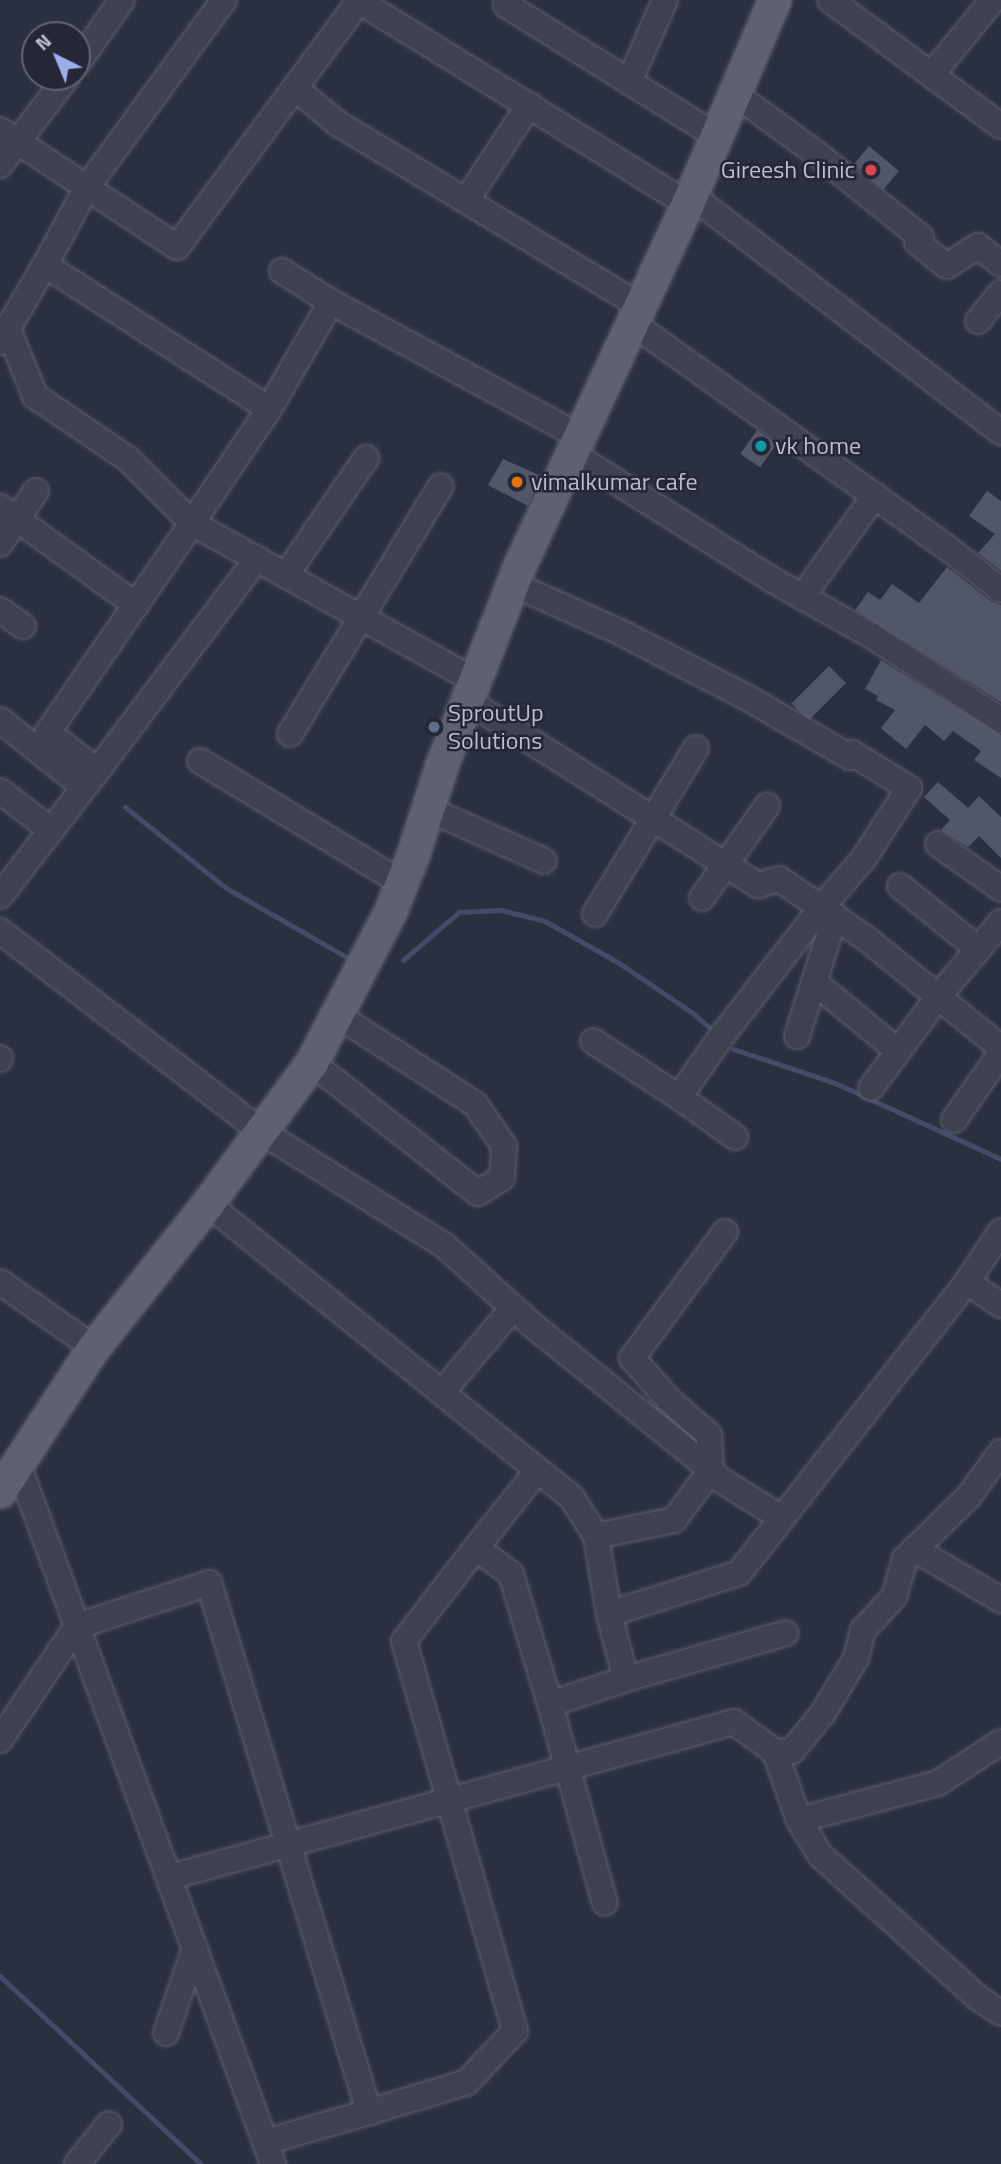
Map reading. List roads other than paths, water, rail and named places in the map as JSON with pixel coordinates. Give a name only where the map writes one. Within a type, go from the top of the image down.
[{"type":"main road","points":[[0,1492],[94,1349],[208,1204],[312,1063],[337,1015],[402,883],[470,690],[513,584],[690,200],[775,0]]},
{"type":"street","points":[[91,44],[122,0]]},
{"type":"street","points":[[224,0],[87,187],[4,335],[35,396],[128,458],[192,523],[362,617],[653,818],[758,885],[779,878],[828,912],[938,998],[998,1060],[954,1120]]},
{"type":"street","points":[[9,136],[177,247],[359,0],[690,200],[1001,432]]},
{"type":"street","points":[[629,82],[665,0]]},
{"type":"street","points":[[830,0],[933,73],[1001,126]]},
{"type":"street","points":[[933,73],[993,0]]},
{"type":"street","points":[[505,2],[718,137]]},
{"type":"street","points":[[295,88],[337,123],[466,201],[636,315],[1001,590]]},
{"type":"street","points":[[0,165],[9,136],[53,91]]},
{"type":"street","points":[[735,94],[821,157],[921,237],[917,242],[947,266],[978,246],[1001,264]]},
{"type":"street","points":[[466,201],[529,105]]},
{"type":"street","points":[[45,265],[269,409]]},
{"type":"street","points":[[282,271],[575,445],[803,597],[872,636],[1001,720]]},
{"type":"street","points":[[978,321],[1001,293]]},
{"type":"street","points":[[90,779],[48,732],[269,409],[331,302]]},
{"type":"street","points":[[286,575],[366,458]]},
{"type":"street","points":[[290,734],[441,486]]},
{"type":"street","points":[[0,544],[9,514],[36,491]]},
{"type":"street","points":[[803,597],[875,495]]},
{"type":"street","points":[[9,514],[136,605]]},
{"type":"street","points":[[0,896],[257,559]]},
{"type":"street","points":[[513,584],[622,633],[746,696],[850,757],[852,753],[909,788],[828,912],[721,1037],[679,1097]]},
{"type":"street","points":[[0,720],[90,779]]},
{"type":"street","points":[[596,914],[696,748]]},
{"type":"street","points":[[200,761],[402,883]]},
{"type":"street","points":[[0,792],[51,830]]},
{"type":"street","points":[[702,898],[767,806]]},
{"type":"street","points":[[428,809],[544,860]]},
{"type":"street","points":[[938,844],[1001,889]]},
{"type":"street","points":[[900,886],[978,949]]},
{"type":"street","points":[[797,1036],[814,982],[828,912]]},
{"type":"street","points":[[872,1088],[938,998],[1001,922]]},
{"type":"street","points":[[0,931],[261,1132],[444,1246],[513,1308],[719,1479],[782,1518]]},
{"type":"street","points":[[814,982],[898,1051]]},
{"type":"street","points":[[312,1063],[478,1193],[502,1178],[504,1146],[475,1104],[337,1015]]},
{"type":"street","points":[[593,1041],[679,1097],[735,1138]]},
{"type":"street","points":[[208,1204],[572,1498],[596,1536],[609,1614],[625,1679]]},
{"type":"street","points":[[609,1614],[739,1573],[967,1282],[1001,1231]]},
{"type":"street","points":[[596,1536],[674,1520],[711,1470],[709,1435],[668,1399],[632,1358],[725,1232]]},
{"type":"street","points":[[0,1282],[94,1349]]},
{"type":"street","points":[[967,1282],[1001,1305]]},
{"type":"street","points":[[442,1392],[513,1308]]},
{"type":"street","points":[[775,1752],[792,1751],[823,1713],[856,1658],[863,1630],[894,1597],[905,1559],[969,1496],[1001,1452]]},
{"type":"street","points":[[18,1464],[269,2153],[369,2112],[467,2082],[515,2031],[404,1641],[538,1470]]},
{"type":"street","points":[[476,1548],[512,1574],[605,1903]]},
{"type":"street","points":[[914,1549],[1001,1600]]},
{"type":"street","points":[[0,1740],[78,1626],[209,1583],[369,2112]]},
{"type":"street","points":[[550,1704],[625,1679],[786,1633]]},
{"type":"street","points":[[170,1877],[734,1722],[775,1752],[799,1820],[820,1856],[978,1998],[1001,2014]]},
{"type":"street","points":[[799,1820],[938,1783],[1001,1742]]},
{"type":"street","points":[[166,2033],[195,1948]]},
{"type":"street","points":[[77,2164],[109,2124]]},
{"type":"waterway","points":[[125,807],[226,888],[350,959]]},
{"type":"waterway","points":[[403,960],[459,912],[501,910],[545,921],[619,963],[694,1014],[711,1029]]},
{"type":"waterway","points":[[733,1049],[835,1083],[1001,1159]]},
{"type":"waterway","points":[[0,1976],[201,2164]]},
{"type":"place","name":"Gireesh Clinic","points":[[871,170]]},
{"type":"place","name":"vk home","points":[[761,446]]},
{"type":"place","name":"vimalkumar cafe","points":[[517,482]]},
{"type":"place","name":"SproutUp Solutions","points":[[434,727]]}]
